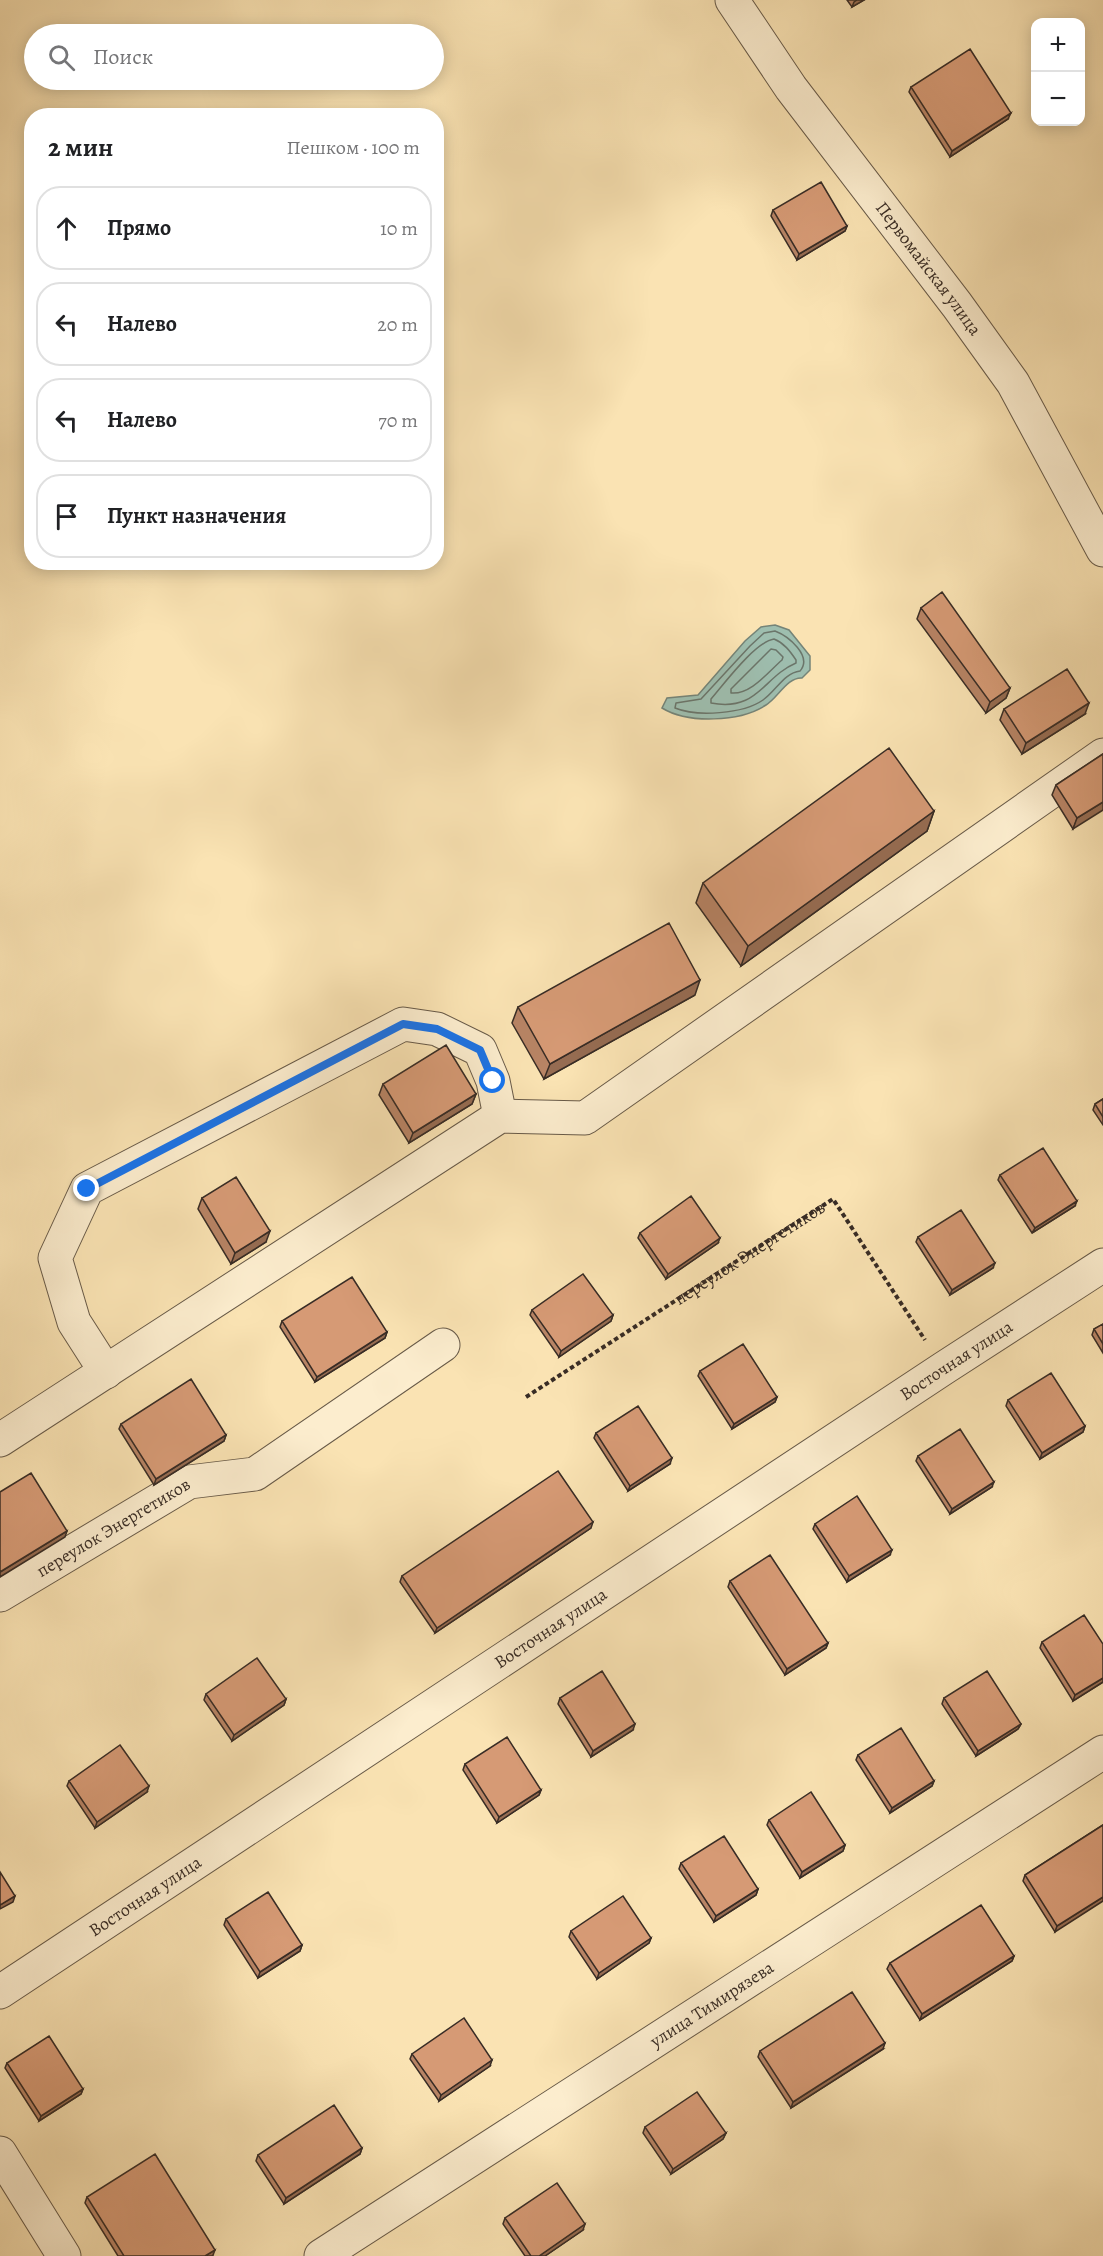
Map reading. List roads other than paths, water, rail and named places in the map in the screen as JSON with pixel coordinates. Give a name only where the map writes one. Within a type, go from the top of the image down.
[{"type":"street","name":"Первомайская улица","points":[[732,0],[791,88],[957,305],[1013,383],[1103,550]]},
{"type":"street","points":[[0,1440],[500,1116],[585,1118],[1103,755]]},
{"type":"street","points":[[106,1372],[74,1322],[55,1258],[87,1189],[403,1024],[437,1029],[480,1050],[493,1081],[500,1116]]},
{"type":"street","name":"Восточная улица","points":[[0,1992],[1103,1265]]},
{"type":"street","name":"переулок Энергетиков","points":[[0,1595],[189,1482],[255,1474],[443,1345]]},
{"type":"street","name":"улица Тимирязева","points":[[321,2256],[1103,1752]]},
{"type":"street","points":[[0,2153],[64,2256]]},
{"type":"water","points":[[775,625],[789,630],[810,656],[810,670],[802,678],[787,684],[766,705],[742,715],[714,719],[686,717],[662,708],[667,698],[698,695],[745,641],[761,627]]}]
